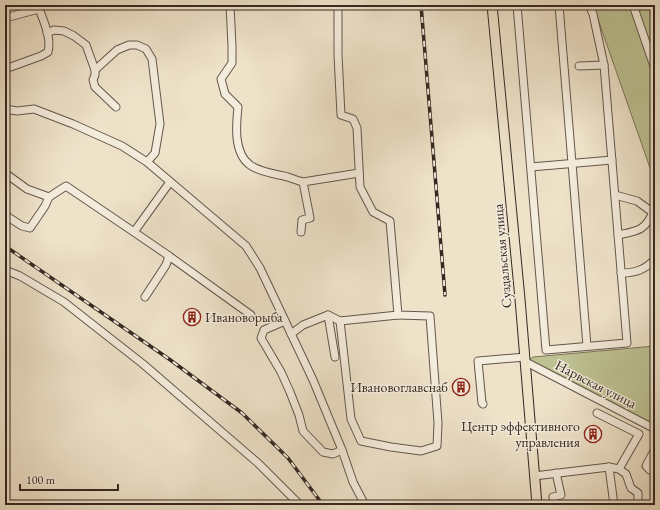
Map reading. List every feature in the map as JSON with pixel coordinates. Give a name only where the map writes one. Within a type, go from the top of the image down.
[{"type":"main road","name":"Суздальская улица","points":[[492,5],[537,505]]},
{"type":"street","points":[[230,5],[232,63],[221,79],[225,94],[238,107],[237,138],[240,152],[247,164],[256,169],[303,182],[359,173]]},
{"type":"street","points":[[338,5],[338,55],[341,115],[353,119],[357,128],[360,187],[373,212],[390,221],[398,315]]},
{"type":"street","points":[[517,5],[546,350],[627,343],[604,65],[593,14],[589,5]]},
{"type":"street","points":[[558,5],[587,346]]},
{"type":"street","points":[[633,5],[655,69]]},
{"type":"street","points":[[5,18],[38,7],[50,46],[48,52],[41,56],[5,69]]},
{"type":"street","points":[[47,33],[54,30],[64,31],[86,45],[95,70],[93,80],[95,87],[116,107]]},
{"type":"street","points":[[95,70],[117,50],[129,45],[137,45],[146,49],[152,59],[160,124],[154,153],[147,162]]},
{"type":"street","points":[[579,66],[604,65]]},
{"type":"street","points":[[5,109],[17,111],[34,110],[73,124],[122,146],[147,162],[246,246],[260,268],[313,380],[342,450],[353,482],[365,505]]},
{"type":"street","points":[[530,167],[612,160]]},
{"type":"street","points":[[5,173],[27,189],[49,197]]},
{"type":"street","points":[[134,232],[170,182]]},
{"type":"street","points":[[301,232],[302,220],[310,218],[303,182]]},
{"type":"street","points":[[5,215],[22,226],[30,228],[45,206],[49,197],[66,186],[169,256],[251,315]]},
{"type":"street","points":[[615,195],[637,201],[654,213],[642,230],[618,235]]},
{"type":"street","points":[[144,297],[166,265],[169,256]]},
{"type":"street","points":[[621,273],[632,273],[642,270],[651,264],[655,259]]},
{"type":"street","points":[[5,270],[20,276],[64,302],[143,364],[259,464],[300,505]]},
{"type":"street","points":[[291,334],[303,325],[328,315],[340,321],[398,315],[430,316],[438,423],[437,446],[421,451],[361,441],[351,419],[340,321]]},
{"type":"street","points":[[328,315],[335,357]]},
{"type":"street","points":[[285,321],[264,330],[261,338],[281,372],[299,415],[303,431],[323,452],[333,454],[342,450]]},
{"type":"street","points":[[483,404],[478,361],[525,360]]},
{"type":"street","name":"Нарвская улица","points":[[525,360],[655,429]]},
{"type":"street","points":[[597,413],[639,434],[619,469]]},
{"type":"street","points":[[655,449],[646,466],[655,473]]},
{"type":"street","points":[[534,476],[609,467],[619,469],[626,474],[631,488],[638,493],[638,505]]},
{"type":"street","points":[[609,467],[614,505]]},
{"type":"street","points":[[554,505],[552,497],[561,495],[556,473]]},
{"type":"green space","points":[[593,5],[655,5],[655,182]]},
{"type":"green space","points":[[655,346],[655,427],[527,362],[533,357]]},
{"type":"railway","points":[[421,5],[445,295]]},
{"type":"railway","points":[[5,246],[169,359],[242,413],[288,458],[323,505]]},
{"type":"place","name":"Ивановорыба","points":[[192,317]]},
{"type":"place","name":"Ивановоглавснаб","points":[[461,387]]},
{"type":"place","name":"Центр эффективного управления","points":[[593,434]]}]
